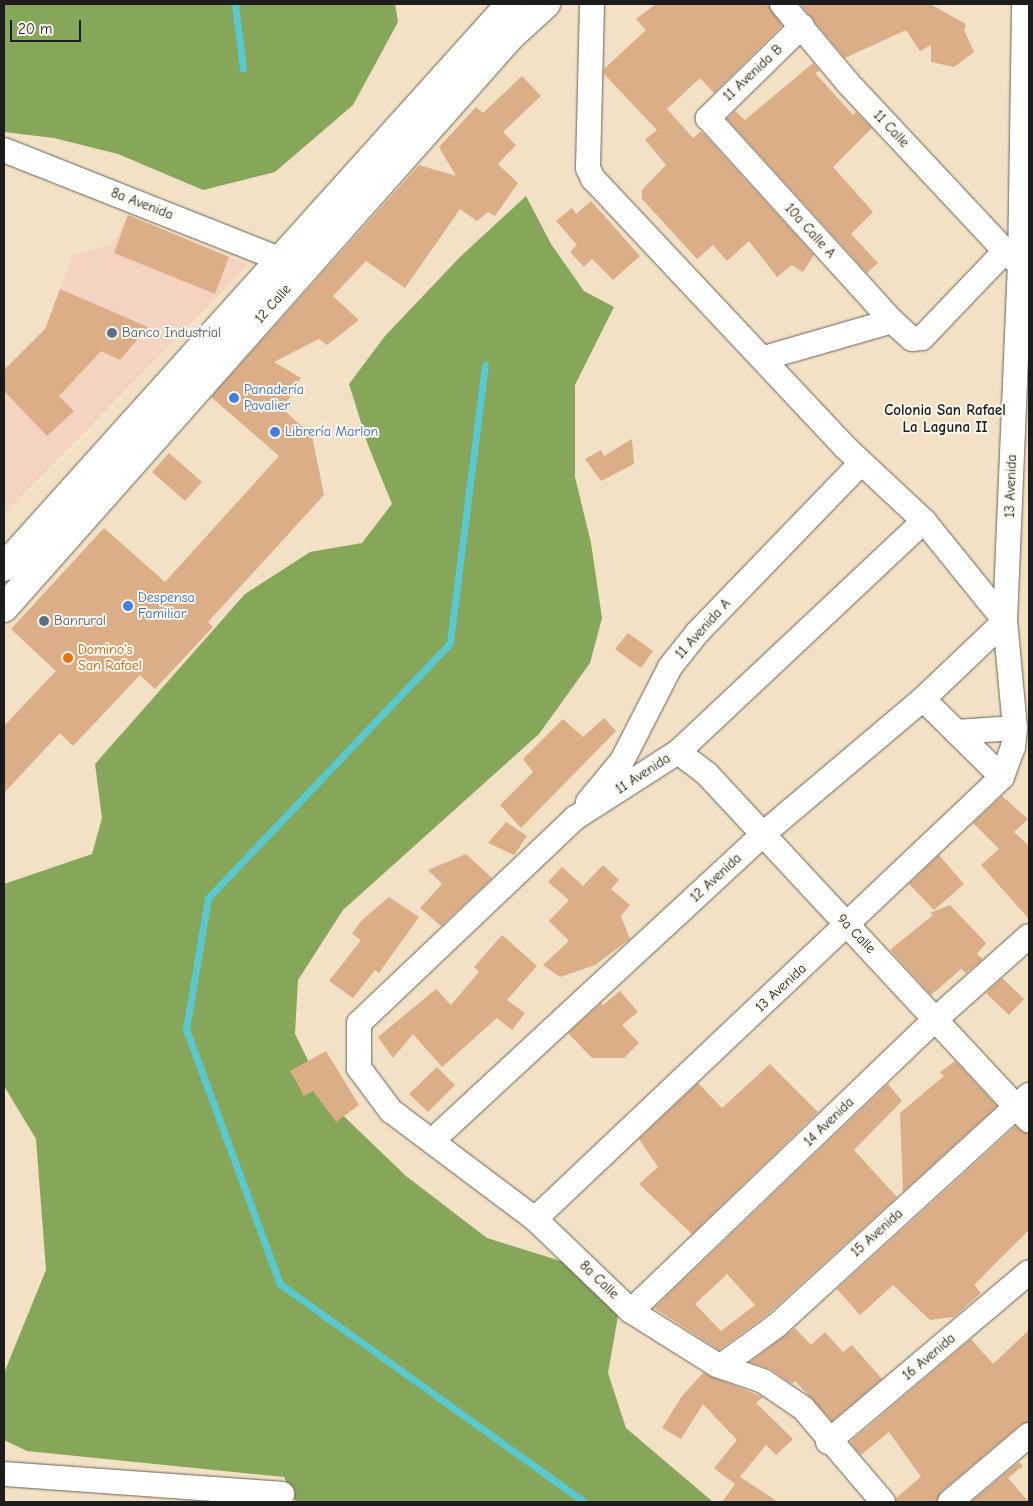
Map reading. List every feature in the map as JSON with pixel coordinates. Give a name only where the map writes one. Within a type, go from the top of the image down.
[{"type":"main road","name":"12 Calle","points":[[4,566],[510,4]]},
{"type":"main road","name":"12 Calle","points":[[4,608],[510,37],[546,4]]},
{"type":"street","points":[[592,4],[588,168],[593,180],[668,262],[764,358],[861,462],[924,521],[1005,622]]},
{"type":"street","name":"11 Calle","points":[[782,4],[848,83],[1018,261]]},
{"type":"street","name":"13 Avenida","points":[[535,1218],[848,925],[1002,777],[1014,738],[1005,622],[1018,261],[1024,4]]},
{"type":"street","name":"11 Avenida B","points":[[710,122],[710,114],[802,26]]},
{"type":"street","name":"10a Calle A","points":[[710,122],[892,321],[912,339],[922,338],[1018,261]]},
{"type":"street","name":"8a Avenida","points":[[4,150],[280,259]]},
{"type":"street","points":[[764,358],[892,321]]},
{"type":"street","name":"11 Avenida A","points":[[575,818],[622,761],[670,667],[680,654],[861,462]]},
{"type":"street","name":"11 Avenida","points":[[359,1023],[575,818],[678,752],[924,521]]},
{"type":"street","name":"12 Avenida","points":[[432,1141],[762,835],[923,699],[1005,622]]},
{"type":"street","points":[[923,699],[1002,777]]},
{"type":"street","points":[[956,732],[1014,738]]},
{"type":"street","name":"9a Calle","points":[[678,752],[706,774],[937,1018],[1025,1107]]},
{"type":"street","name":"14 Avenida","points":[[631,1311],[937,1018],[1029,936]]},
{"type":"street","name":"8a Calle","points":[[359,1023],[359,1068],[391,1111],[535,1218],[631,1311],[721,1366],[763,1381],[803,1408],[828,1442],[882,1502]]},
{"type":"street","name":"15 Avenida","points":[[721,1366],[776,1326],[1025,1107]]},
{"type":"street","name":"16 Avenida","points":[[828,1442],[1026,1282]]},
{"type":"street","points":[[950,1502],[1029,1435]]},
{"type":"street","points":[[4,1474],[282,1494]]},
{"type":"shaded area","points":[[128,215],[248,265],[4,514],[4,370],[45,329],[73,255],[113,244]]},
{"type":"green space","points":[[4,4],[395,4],[398,22],[353,105],[275,172],[203,190],[118,154],[54,138],[4,132]]},
{"type":"green space","points":[[526,196],[551,244],[584,291],[614,307],[575,385],[575,477],[591,543],[602,618],[590,663],[539,734],[343,910],[298,980],[295,1034],[328,1101],[406,1176],[487,1238],[570,1264],[618,1316],[608,1373],[626,1428],[713,1502],[296,1502],[284,1477],[27,1451],[4,1440],[4,1373],[46,1270],[36,1139],[4,1086],[4,884],[92,854],[102,818],[95,764],[245,594],[310,552],[362,543],[392,504],[368,445],[349,384],[385,336],[460,257]]},
{"type":"building","points":[[656,4],[769,4],[782,26],[714,93],[700,78],[667,109],[693,138],[700,132],[703,133],[814,255],[803,272],[792,265],[777,277],[749,241],[727,261],[713,245],[697,259],[642,199],[642,190],[666,165],[645,140],[657,130],[604,74],[604,69],[646,30],[636,19]]},
{"type":"building","points":[[800,4],[930,4],[966,24],[964,30],[974,52],[954,67],[931,62],[931,45],[920,51],[906,30],[845,58]]},
{"type":"building","points":[[813,63],[820,71],[815,73],[853,115],[856,112],[872,128],[833,167],[873,212],[851,234],[878,263],[867,273],[727,119],[735,111],[745,120]]},
{"type":"building","points":[[522,76],[541,96],[503,132],[516,145],[498,164],[518,183],[495,216],[488,212],[477,221],[460,209],[405,288],[366,261],[333,296],[359,320],[327,345],[319,339],[274,362],[301,378],[283,409],[312,436],[324,495],[208,622],[213,627],[155,689],[140,675],[73,746],[60,733],[4,793],[4,726],[56,671],[11,629],[104,528],[165,582],[279,456],[211,397],[419,165],[456,176],[439,147],[476,107],[483,113]]},
{"type":"building","points":[[591,201],[640,256],[613,280],[592,259],[584,267],[570,252],[577,245],[556,221],[572,208],[576,214]]},
{"type":"building","points":[[128,215],[229,257],[215,294],[114,253]]},
{"type":"building","points":[[60,289],[148,327],[120,360],[101,351],[59,396],[74,411],[47,436],[4,391],[4,370],[45,329]]},
{"type":"building","points":[[632,439],[634,464],[601,481],[585,459],[601,450],[604,456]]},
{"type":"building","points":[[169,453],[202,482],[185,501],[152,472]]},
{"type":"building","points":[[628,633],[653,651],[641,668],[615,649]]},
{"type":"building","points":[[604,718],[616,731],[521,828],[500,805],[533,772],[523,759],[563,719],[583,737]]},
{"type":"building","points":[[1002,796],[1028,819],[1014,832],[1029,846],[1029,919],[981,865],[999,849],[973,823]]},
{"type":"building","points":[[506,822],[527,836],[514,855],[488,843]]},
{"type":"building","points":[[466,854],[492,878],[441,926],[420,908],[442,884],[428,870]]},
{"type":"building","points":[[939,855],[964,884],[934,910],[909,884]]},
{"type":"building","points":[[603,865],[619,880],[611,889],[630,905],[621,916],[630,939],[595,965],[560,977],[543,965],[569,941],[549,921],[569,900],[548,882],[562,867],[583,886]]},
{"type":"building","points":[[389,897],[419,917],[379,973],[375,970],[353,998],[329,981],[361,940],[352,934],[361,921]]},
{"type":"building","points":[[950,905],[986,943],[977,954],[983,959],[966,973],[961,969],[931,995],[890,950],[933,915],[930,913]]},
{"type":"building","points":[[502,935],[537,966],[507,1000],[525,1013],[512,1030],[497,1018],[442,1067],[413,1034],[393,1058],[378,1037],[436,989],[451,1005],[479,972],[474,967]]},
{"type":"building","points":[[1002,978],[1024,999],[1009,1015],[986,993]]},
{"type":"building","points":[[620,991],[638,1012],[622,1025],[639,1043],[624,1058],[592,1058],[568,1033],[601,1003],[603,1005]]},
{"type":"building","points":[[326,1051],[359,1105],[336,1122],[313,1091],[304,1096],[290,1071]]},
{"type":"building","points":[[955,1061],[997,1106],[903,1192],[900,1113],[944,1076],[940,1072]]},
{"type":"building","points":[[770,1064],[818,1112],[692,1234],[639,1184],[658,1167],[639,1139],[698,1083],[722,1108]]},
{"type":"building","points":[[437,1067],[455,1085],[428,1112],[409,1094]]},
{"type":"building","points":[[888,1084],[902,1101],[854,1150],[897,1197],[767,1315],[719,1350],[654,1308]],"holes":[[[727,1274],[755,1305],[721,1331],[695,1304]]]},
{"type":"building","points":[[1016,1126],[1029,1133],[1029,1230],[974,1285],[981,1293],[954,1317],[930,1320],[893,1285],[860,1315],[837,1289]]},
{"type":"building","points":[[795,1328],[811,1345],[825,1332],[843,1352],[852,1345],[882,1379],[832,1421],[795,1381],[792,1384],[770,1369],[750,1362]]},
{"type":"building","points":[[1029,1330],[1029,1422],[1020,1425],[941,1492],[937,1502],[896,1502],[896,1498],[921,1477],[889,1432],[861,1455],[850,1442],[971,1339],[993,1364]]},
{"type":"building","points":[[703,1373],[763,1397],[756,1403],[793,1439],[776,1455],[766,1445],[740,1477],[778,1502],[722,1502],[735,1484],[714,1468],[737,1440],[703,1404],[681,1439],[662,1428],[682,1396]]},
{"type":"building","points":[[1019,1462],[1023,1466],[1008,1478],[1029,1502],[971,1502]]},
{"type":"waterway","points":[[235,4],[243,69]]},
{"type":"waterway","points":[[485,365],[450,643],[208,898],[186,1029],[280,1284],[585,1502]]},
{"type":"place","name":"Banco Industrial","points":[[112,333]]},
{"type":"place","name":"Panadería Pavalier","points":[[234,398]]},
{"type":"place","name":"Librería Marlon","points":[[275,432]]},
{"type":"place","name":"Despensa Familiar","points":[[128,606]]},
{"type":"place","name":"Banrural","points":[[44,621]]},
{"type":"place","name":"Domino's San Rafael","points":[[68,658]]},
{"type":"district","name":"Colonia San Rafael La Laguna II","points":[[945,418]]}]
